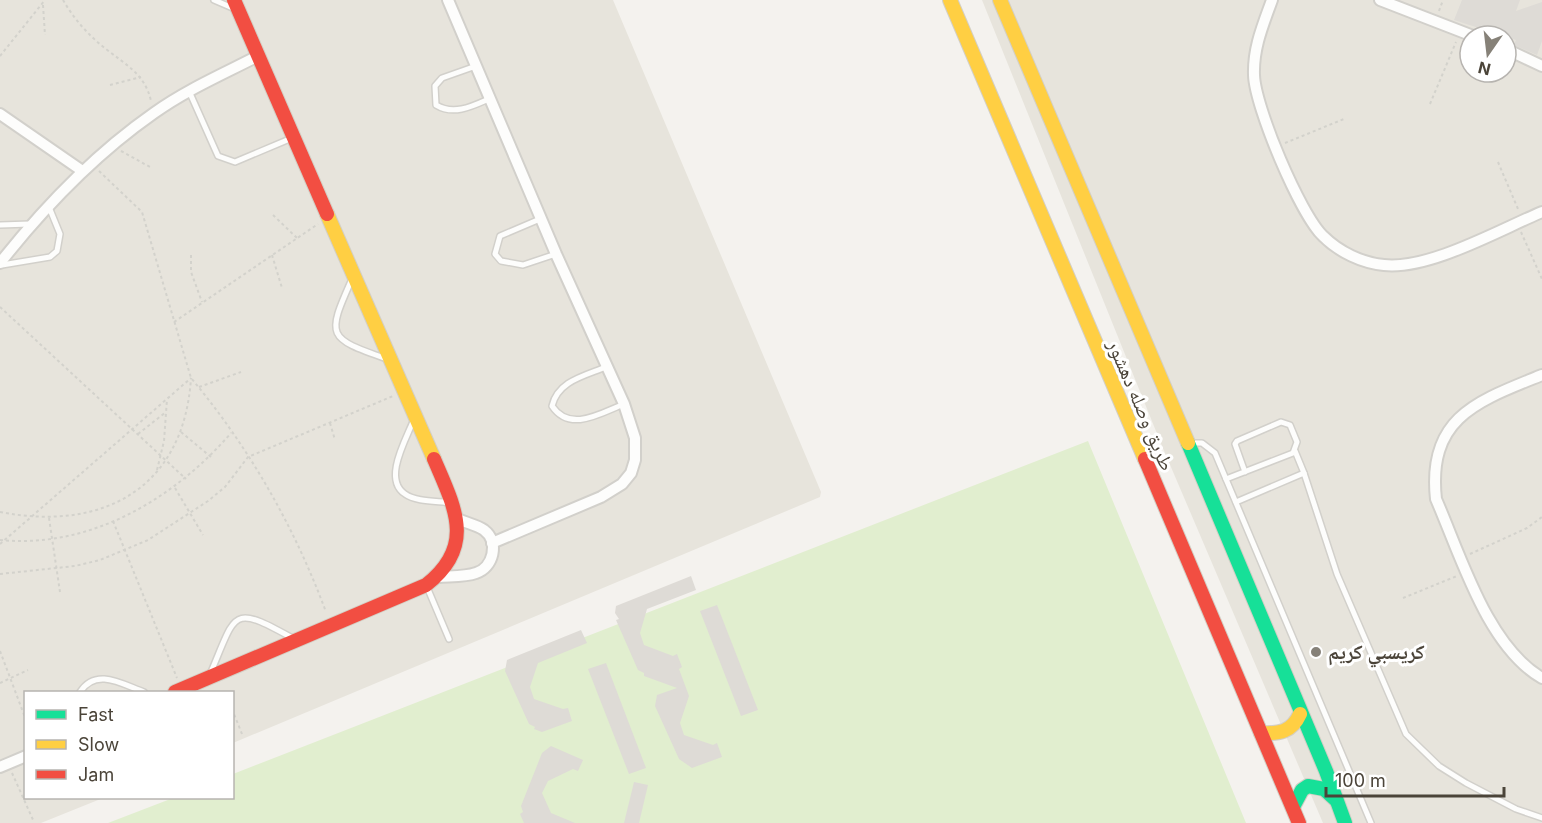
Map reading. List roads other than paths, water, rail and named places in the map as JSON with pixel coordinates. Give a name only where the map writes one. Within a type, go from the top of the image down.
[{"type":"main road","name":"طريق وصله دهشور","points":[[950,0],[1299,823]]},
{"type":"main road","name":"طريق وصله دهشور","points":[[1000,0],[1326,771],[1345,823]]},
{"type":"main road","points":[[178,691],[426,585],[438,577],[456,551],[458,519],[453,503],[236,6]]},
{"type":"main road","points":[[1261,733],[1285,732],[1297,722],[1300,714]]},
{"type":"main road","points":[[1293,807],[1302,790],[1308,786],[1324,789],[1335,799]]},
{"type":"street","points":[[448,0],[478,65],[556,254],[624,404],[635,438],[635,460],[631,473],[622,484],[601,497],[492,543]]},
{"type":"street","points":[[1272,0],[1254,56],[1254,78],[1259,100],[1276,146],[1309,219],[1332,243],[1361,260],[1383,265],[1405,266],[1427,261],[1542,212]]},
{"type":"street","points":[[1380,0],[1458,30]]},
{"type":"street","points":[[1518,55],[1542,66]]},
{"type":"street","points":[[0,264],[30,224],[90,162],[154,113],[189,91],[258,56]]},
{"type":"street","points":[[0,114],[81,170]]},
{"type":"street","points":[[1542,375],[1482,399],[1462,413],[1447,430],[1437,452],[1433,475],[1436,499],[1493,629],[1510,652],[1542,678]]},
{"type":"street","points":[[438,577],[475,574],[482,570],[492,558],[492,543],[484,530],[458,519]]},
{"type":"street","points":[[3,763],[24,757]]},
{"type":"lane","points":[[214,0],[236,6]]},
{"type":"lane","points":[[478,65],[442,78],[435,86],[436,105],[445,111],[460,110],[491,98]]},
{"type":"lane","points":[[189,91],[214,151],[225,160],[235,162],[293,137]]},
{"type":"lane","points":[[0,264],[50,257],[57,251],[60,234],[48,206]]},
{"type":"lane","points":[[542,219],[500,236],[495,255],[501,261],[523,265],[556,254]]},
{"type":"lane","points":[[0,225],[30,224]]},
{"type":"lane","points":[[354,276],[334,321],[336,333],[342,342],[391,361]]},
{"type":"lane","points":[[606,367],[563,386],[555,395],[552,406],[563,418],[578,422],[624,404]]},
{"type":"lane","points":[[415,416],[394,476],[397,486],[405,494],[415,498],[453,503]]},
{"type":"lane","points":[[1245,472],[1236,442],[1278,423],[1290,424],[1297,442],[1295,451],[1305,473],[1337,574],[1406,734],[1439,766],[1466,783],[1516,809],[1542,818]]},
{"type":"lane","points":[[1188,443],[1210,447],[1226,479],[1371,823]]},
{"type":"lane","points":[[1226,479],[1295,451]]},
{"type":"lane","points":[[1236,502],[1305,473]]},
{"type":"lane","points":[[426,585],[449,639]]},
{"type":"lane","points":[[209,677],[231,624],[240,618],[251,616],[297,641]]},
{"type":"lane","points":[[82,691],[89,682],[102,678],[138,691]]},
{"type":"place","name":"كريسبي كريم","points":[[1316,652]]}]
